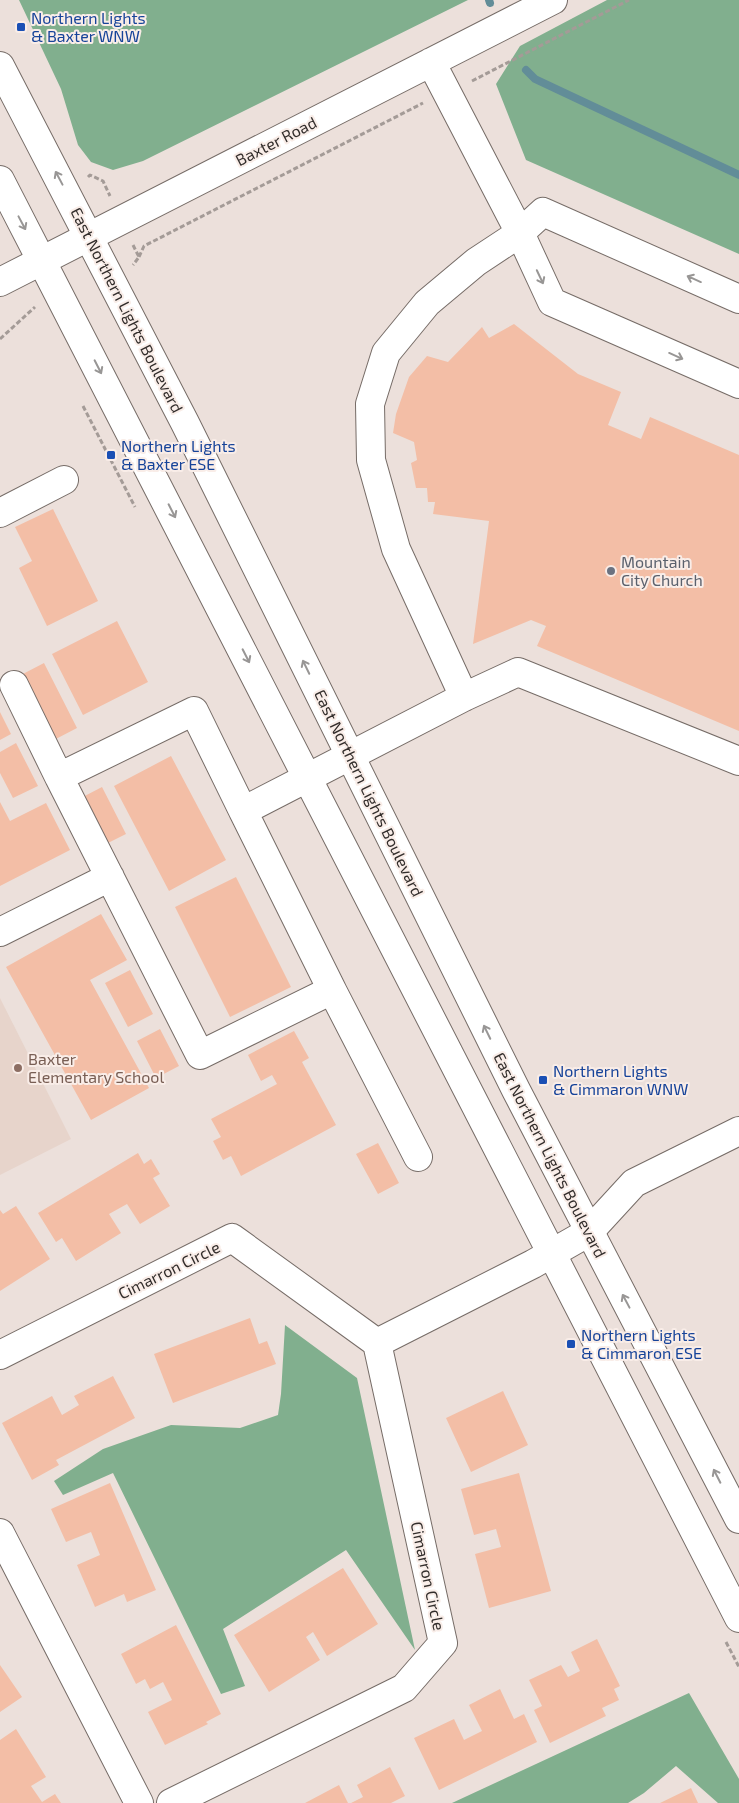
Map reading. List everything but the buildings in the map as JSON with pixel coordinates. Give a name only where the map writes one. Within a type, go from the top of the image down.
[{"type":"main road","name":"Baxter Road","points":[[0,282],[553,0]]},
{"type":"main road","points":[[431,62],[520,233],[552,302],[739,384]]},
{"type":"main road","name":"East Northern Lights Boulevard","points":[[0,66],[185,423],[589,1232],[739,1519]]},
{"type":"main road","points":[[0,180],[43,260],[739,1618]]},
{"type":"main road","points":[[464,697],[396,549],[371,460],[370,404],[386,353],[427,303],[476,262],[520,233],[543,212],[739,299]]},
{"type":"main road","points":[[0,513],[64,480]]},
{"type":"main road","points":[[244,811],[464,697],[518,672],[739,761]]},
{"type":"main road","points":[[14,685],[200,1055],[332,990]]},
{"type":"main road","points":[[59,777],[194,711],[332,990],[418,1157]]},
{"type":"main road","points":[[0,932],[110,877]]},
{"type":"main road","points":[[377,1343],[589,1232],[634,1184],[739,1131]]},
{"type":"main road","name":"Cimarron Circle","points":[[0,1355],[232,1238],[377,1343],[443,1643],[404,1688],[172,1803]]},
{"type":"main road","points":[[0,1533],[140,1803]]},
{"type":"path","points":[[139,257],[144,246],[630,0]]},
{"type":"path","points":[[90,175],[103,181]]},
{"type":"path","points":[[0,339],[35,307],[40,308]]},
{"type":"shaded area","name":"Baxter Elementary School","points":[[0,998],[71,1139],[0,1175]]},
{"type":"green space","points":[[19,0],[468,0],[143,161],[113,170],[91,162],[78,145],[61,89]]},
{"type":"green space","points":[[607,0],[739,0],[739,254],[526,160],[496,84],[520,46]]},
{"type":"green space","points":[[285,1325],[357,1378],[415,1650],[346,1550],[223,1629],[245,1686],[221,1694],[113,1473],[63,1495],[54,1481],[103,1449],[171,1425],[240,1428],[278,1415]]},
{"type":"green space","points":[[689,1693],[739,1779],[739,1803],[718,1803],[676,1766],[644,1793],[628,1803],[452,1803]]},
{"type":"waterway","points":[[526,70],[535,79],[739,175]]},
{"type":"place","name":"Northern Lights & Baxter WNW","points":[[21,27]]},
{"type":"place","name":"Northern Lights & Baxter ESE","points":[[111,455]]},
{"type":"place","name":"Mountain City Church","points":[[611,571]]},
{"type":"place","name":"Baxter Elementary School","points":[[18,1068]]},
{"type":"place","name":"Northern Lights & Cimmaron WNW","points":[[543,1080]]},
{"type":"place","name":"Northern Lights & Cimmaron ESE","points":[[571,1344]]}]
